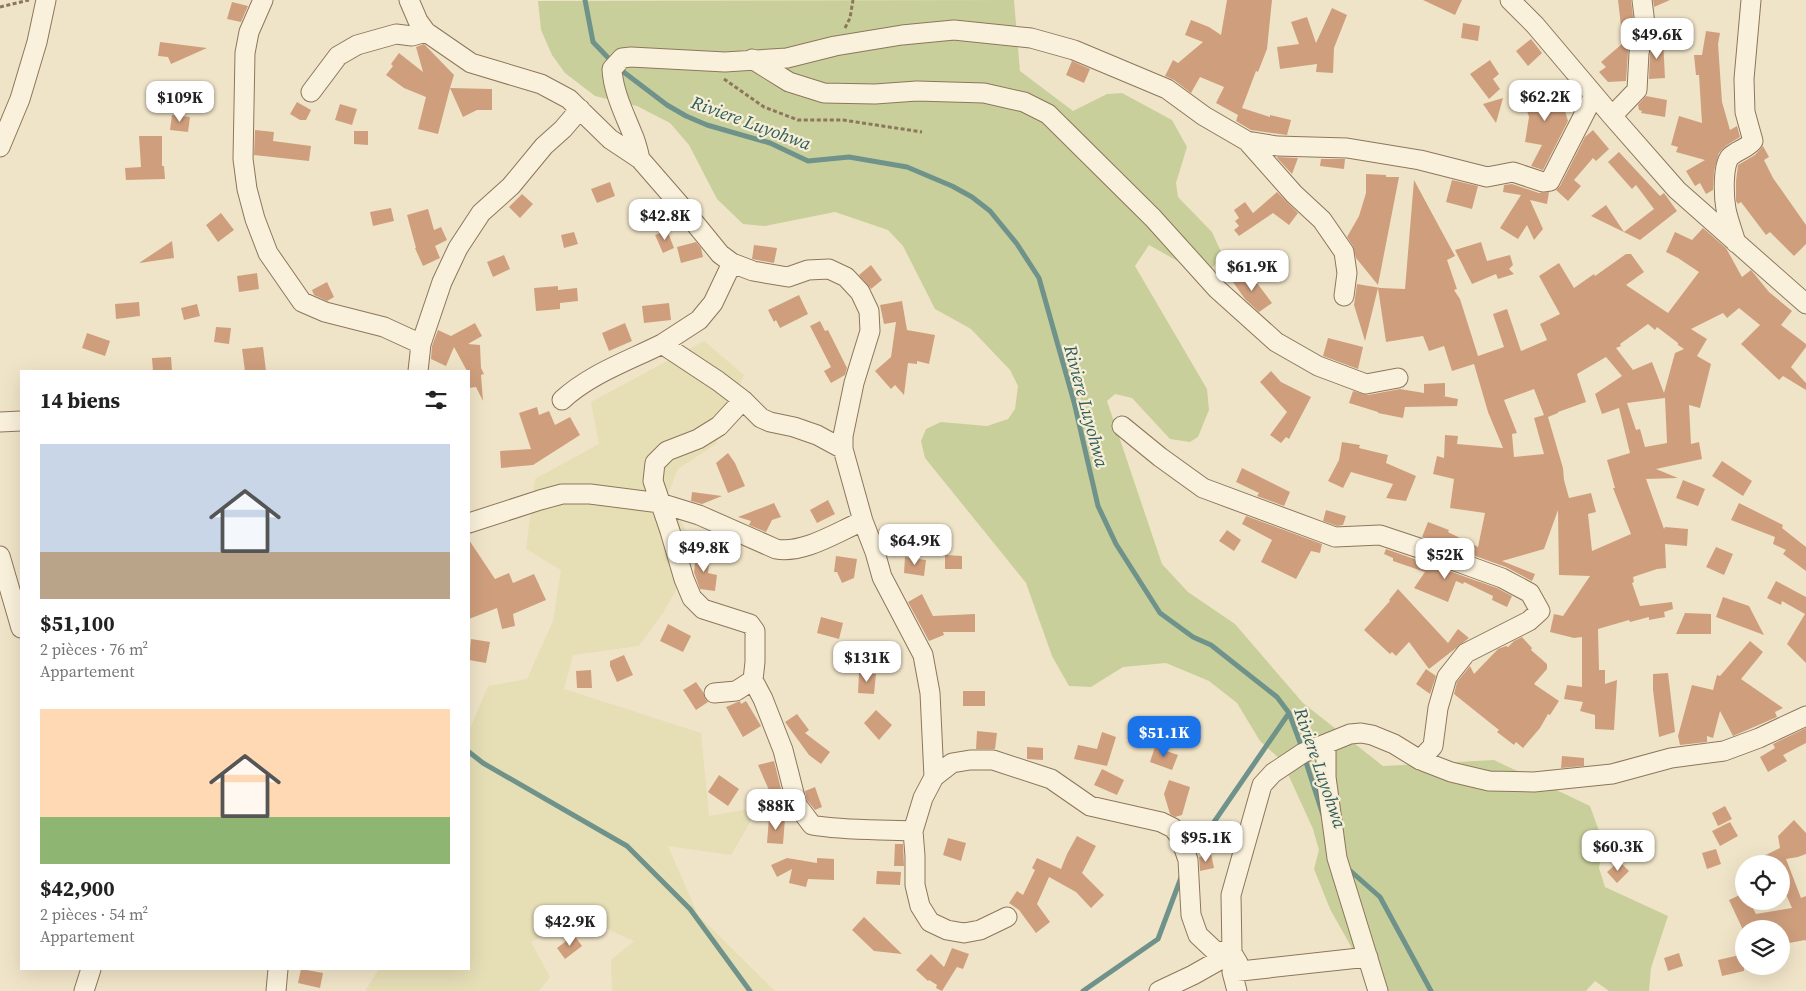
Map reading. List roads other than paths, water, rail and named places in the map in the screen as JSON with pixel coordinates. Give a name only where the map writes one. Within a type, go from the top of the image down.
[{"type":"street","points":[[0,147],[20,99],[37,42],[46,0]]},
{"type":"street","points":[[263,0],[249,32],[245,52],[243,159],[254,219],[268,253],[302,302],[325,312],[384,328],[421,344]]},
{"type":"street","points":[[408,0],[418,21],[426,32],[472,63],[541,84],[569,99],[610,139],[640,159],[680,204],[720,254],[732,263],[761,273],[788,277],[808,270],[828,269],[846,277],[860,292],[869,311],[870,331],[854,383],[843,436],[843,449],[863,521],[882,577],[923,656],[930,693],[934,777]]},
{"type":"street","points":[[1510,0],[1535,25],[1677,190],[1806,304]]},
{"type":"street","points":[[1612,116],[1637,90],[1639,53],[1645,24],[1642,0]]},
{"type":"street","points":[[1736,243],[1726,209],[1724,186],[1726,163],[1730,156],[1748,147],[1754,141],[1745,112],[1744,79],[1751,0]]},
{"type":"street","points":[[640,159],[615,88],[617,64],[631,57],[725,62],[787,58],[835,46],[902,35],[954,30],[1031,38],[1074,50],[1167,90],[1204,116],[1247,141],[1294,194],[1322,220],[1344,252],[1347,273],[1344,296]]},
{"type":"street","points":[[311,92],[338,56],[357,45],[396,34],[412,36],[426,32]]},
{"type":"street","points":[[752,59],[789,82],[824,93],[875,94],[917,90],[984,93],[1024,102],[1048,114],[1153,218],[1217,289],[1276,342],[1318,366],[1366,384],[1398,378]]},
{"type":"street","points":[[1247,141],[1277,146],[1348,148],[1420,160],[1487,177],[1514,172],[1543,182],[1550,180],[1594,95]]},
{"type":"street","points":[[418,370],[421,344],[446,274],[458,248],[481,213],[511,186],[544,146],[563,129],[580,109]]},
{"type":"street","points":[[562,400],[574,388],[596,375],[662,344],[699,320],[713,304],[732,263]]},
{"type":"street","points":[[662,344],[744,400],[761,418],[810,432],[843,449]]},
{"type":"street","points":[[744,400],[718,426],[698,439],[667,451],[655,463],[653,481],[684,579],[692,598],[703,609],[750,624],[755,631],[755,662],[752,680],[764,699],[783,750],[797,805],[812,825],[833,829],[874,828],[913,831]]},
{"type":"street","points":[[0,422],[20,420]]},
{"type":"street","points":[[1122,426],[1160,457],[1203,488],[1335,538],[1380,535],[1502,578],[1530,593],[1540,611],[1529,621],[1466,653],[1447,677],[1438,708],[1434,746],[1420,760]]},
{"type":"street","points":[[470,523],[562,494],[590,494],[660,503],[699,515],[776,550],[786,551],[811,545],[863,521]]},
{"type":"street","points":[[0,556],[20,625]]},
{"type":"street","points":[[714,693],[736,691],[752,680]]},
{"type":"street","points":[[1237,991],[1232,972],[1238,963],[1232,953],[1231,895],[1262,786],[1273,772],[1303,753],[1350,734],[1361,733],[1394,744],[1420,760],[1451,772],[1489,781],[1534,782],[1612,774],[1670,758],[1724,751],[1806,716]]},
{"type":"street","points":[[1326,744],[1326,777],[1336,858],[1378,991]]},
{"type":"street","points":[[1007,917],[980,930],[964,933],[947,930],[930,922],[920,906],[915,884],[913,831],[923,798],[934,777],[952,763],[970,760],[993,760],[1051,779],[1090,806],[1161,822],[1173,828],[1180,837],[1188,860],[1191,915],[1198,935],[1214,950],[1232,953]]},
{"type":"street","points":[[1159,991],[1232,953]]},
{"type":"street","points":[[1232,972],[1368,957]]},
{"type":"street","points":[[84,991],[91,970]]},
{"type":"street","points":[[276,991],[278,970]]},
{"type":"waterway","name":"Riviere Luyohwa","points":[[585,0],[593,42],[617,67],[667,105],[686,116],[707,125],[770,143],[808,161],[849,157],[907,167],[952,186],[972,197],[990,211],[1017,244],[1039,278],[1074,402],[1098,506],[1116,544],[1160,613],[1193,637],[1211,645],[1277,697],[1289,713],[1302,748]]},
{"type":"waterway","points":[[1192,854],[1289,713]]},
{"type":"waterway","points":[[470,753],[483,763],[627,846],[690,909],[750,991]]},
{"type":"waterway","name":"Riviere Luyohwa","points":[[1304,756],[1323,815]]},
{"type":"waterway","name":"Riviere Luyohwa","points":[[1346,867],[1380,897],[1431,991]]},
{"type":"waterway","points":[[1083,991],[1158,939],[1182,875]]}]
